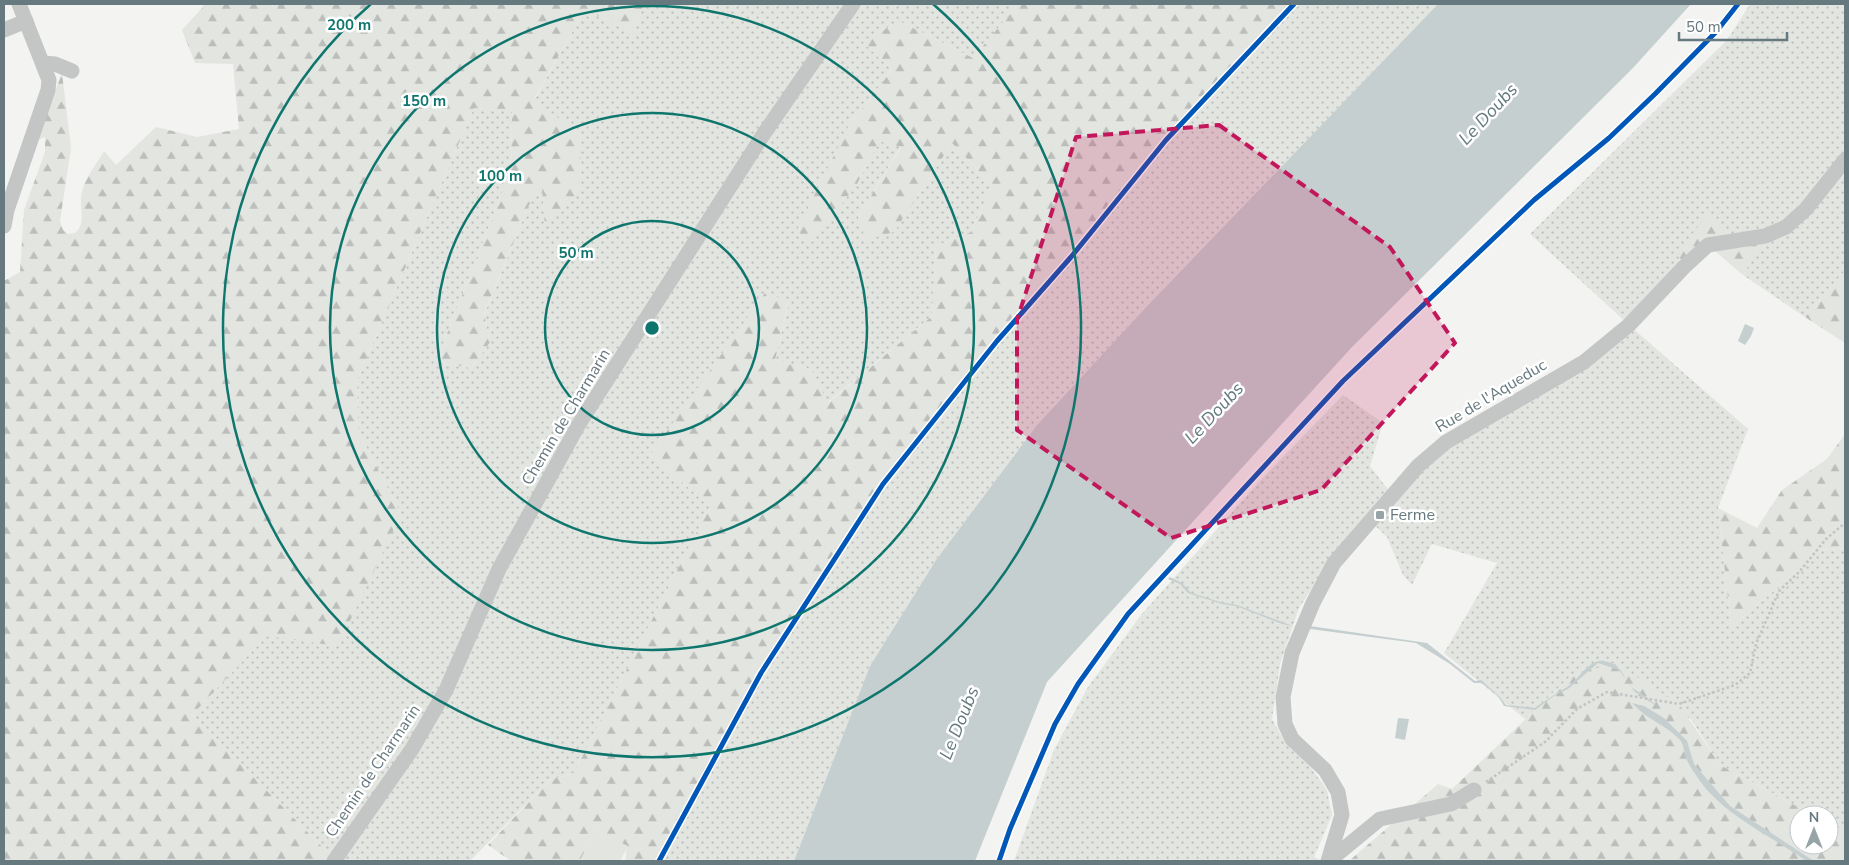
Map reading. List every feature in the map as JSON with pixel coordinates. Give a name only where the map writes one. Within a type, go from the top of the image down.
[{"type":"street","points":[[4,226],[6,210],[48,90],[49,80],[20,4]]},
{"type":"street","name":"Chemin de Charmarin","points":[[337,859],[412,749],[441,698],[499,570],[580,424],[763,135],[853,4]]},
{"type":"street","points":[[4,30],[26,21]]},
{"type":"street","points":[[44,63],[55,64],[72,71]]},
{"type":"street","name":"Rue de l'Aqueduc","points":[[1328,861],[1342,815],[1338,792],[1325,770],[1292,739],[1285,724],[1283,697],[1292,653],[1313,603],[1334,563],[1418,466],[1446,442],[1584,362],[1629,325],[1684,267],[1708,245],[1765,236],[1786,227],[1806,209],[1845,160]]},
{"type":"street","points":[[1328,861],[1380,819],[1451,804],[1474,790]]},
{"type":"path","points":[[1474,790],[1545,742],[1577,709],[1607,692],[1679,704],[1735,685],[1750,673],[1756,644],[1779,591],[1800,571],[1826,539],[1845,523]]},
{"type":"highlighted area","points":[[1219,125],[1390,247],[1455,343],[1321,490],[1171,538],[1017,430],[1017,320],[1076,137]]},
{"type":"green space","points":[[202,4],[644,4],[633,34],[585,9],[534,99],[581,136],[579,194],[545,227],[542,189],[529,205],[484,314],[490,342],[472,368],[436,362],[511,170],[512,112],[474,108],[357,380],[358,431],[401,514],[338,646],[266,636],[192,715],[336,861],[4,861],[4,281],[20,272],[24,210],[45,152],[45,137],[37,140],[62,73],[71,148],[60,221],[63,230],[68,234],[75,233],[80,225],[82,217],[82,192],[104,151],[116,165],[156,127],[197,137],[239,129],[233,64],[195,63],[182,30],[203,7]]},
{"type":"green space","points":[[644,4],[1018,4],[973,58],[899,21],[863,42],[892,70],[849,125],[856,186],[879,141],[901,146],[858,217],[894,232],[952,143],[992,185],[971,232],[936,246],[932,316],[827,403],[811,369],[775,360],[789,302],[650,455],[710,506],[574,773],[550,780],[470,861],[336,861],[192,715],[266,636],[401,514],[358,431],[357,380],[474,108],[512,111],[511,170],[436,362],[472,368],[490,342],[484,315],[529,205],[542,188],[545,226],[581,136],[534,100],[585,9],[633,34]]},
{"type":"green space","points":[[1018,4],[1294,4],[1166,140],[1071,257],[997,341],[883,484],[761,673],[659,861],[625,861],[627,846],[595,830],[580,861],[511,861],[488,845],[550,780],[574,773],[710,506],[650,455],[765,293],[789,301],[775,360],[811,369],[828,403],[932,316],[936,246],[971,232],[992,185],[952,143],[894,232],[865,240],[858,217],[901,147],[879,141],[856,186],[810,244],[797,230],[849,125],[892,70],[863,42],[899,21],[973,58]]},
{"type":"green space","points":[[1294,4],[1438,4],[1150,303],[1037,425],[936,560],[870,666],[794,861],[659,861],[761,673],[883,484],[997,341],[1071,257],[1166,140]]},
{"type":"green space","points":[[1750,4],[1845,4],[1845,271],[1805,317],[1743,275],[1765,236],[1730,240],[1684,267],[1629,325],[1530,234],[1727,40]]},
{"type":"green space","points":[[1709,213],[1731,240],[1765,236],[1743,275],[1708,245],[1684,267],[1677,253]]},
{"type":"green space","points":[[1845,271],[1845,343],[1805,317]]},
{"type":"green space","points":[[1629,325],[1748,429],[1718,508],[1731,627],[1802,567],[1815,550],[1845,548],[1845,832],[1839,829],[1839,805],[1794,805],[1720,765],[1691,719],[1572,675],[1525,719],[1444,653],[1497,563],[1432,544],[1412,585],[1403,575],[1387,537],[1366,517],[1331,560],[1299,608],[1280,664],[1272,719],[1285,742],[1309,765],[1327,790],[1332,815],[1314,857],[1322,861],[1014,861],[1054,750],[1088,687],[1141,615],[1258,483],[1343,395],[1383,423],[1370,466],[1392,495],[1418,466]]},
{"type":"green space","points":[[1845,434],[1845,548],[1815,550],[1802,567],[1731,627],[1718,508],[1757,528],[1782,490],[1827,459]]},
{"type":"green space","points":[[1615,663],[1679,704],[1720,765],[1794,805],[1789,805],[1789,855],[1839,855],[1839,829],[1845,832],[1845,861],[1349,861],[1438,784],[1452,789],[1572,675]]},
{"type":"green space","points":[[595,830],[628,846],[620,861],[580,861]]},
{"type":"water","name":"Le Doubs","points":[[1438,4],[1691,4],[1633,68],[1352,347],[1047,682],[975,861],[794,861],[870,666],[936,560],[1037,425],[1150,303]]},
{"type":"water","points":[[1745,324],[1754,328],[1745,345],[1738,341]]},
{"type":"water","points":[[1170,577],[1182,583],[1190,592],[1220,602],[1237,605],[1293,626],[1282,624],[1236,606],[1222,604],[1188,593],[1180,584],[1168,579]]},
{"type":"water","points":[[1310,626],[1427,643],[1475,681],[1481,680],[1499,696],[1506,705],[1535,708],[1571,684],[1589,666],[1599,661],[1616,666],[1627,680],[1619,670],[1598,663],[1568,689],[1555,695],[1535,710],[1504,706],[1498,696],[1482,683],[1474,683],[1450,664],[1416,643],[1310,629]]},
{"type":"water","points":[[1631,686],[1646,697],[1658,707],[1635,692]]},
{"type":"water","points":[[1632,703],[1644,706],[1664,718],[1687,741],[1694,764],[1730,806],[1789,845],[1789,849],[1742,820],[1718,801],[1707,790],[1693,770],[1686,758],[1680,740]]},
{"type":"water","points":[[1398,718],[1409,719],[1405,740],[1395,738]]},
{"type":"water","points":[[1797,855],[1805,855],[1814,861],[1806,861]]},
{"type":"cycle path","points":[[659,861],[761,673],[883,484],[997,341],[1071,257],[1166,140],[1294,4]]},
{"type":"cycle path","points":[[999,861],[1010,829],[1055,724],[1078,684],[1128,614],[1343,381],[1534,200],[1609,138],[1716,32],[1738,4]]},
{"type":"place","name":"Ferme","points":[[1380,515]]}]
